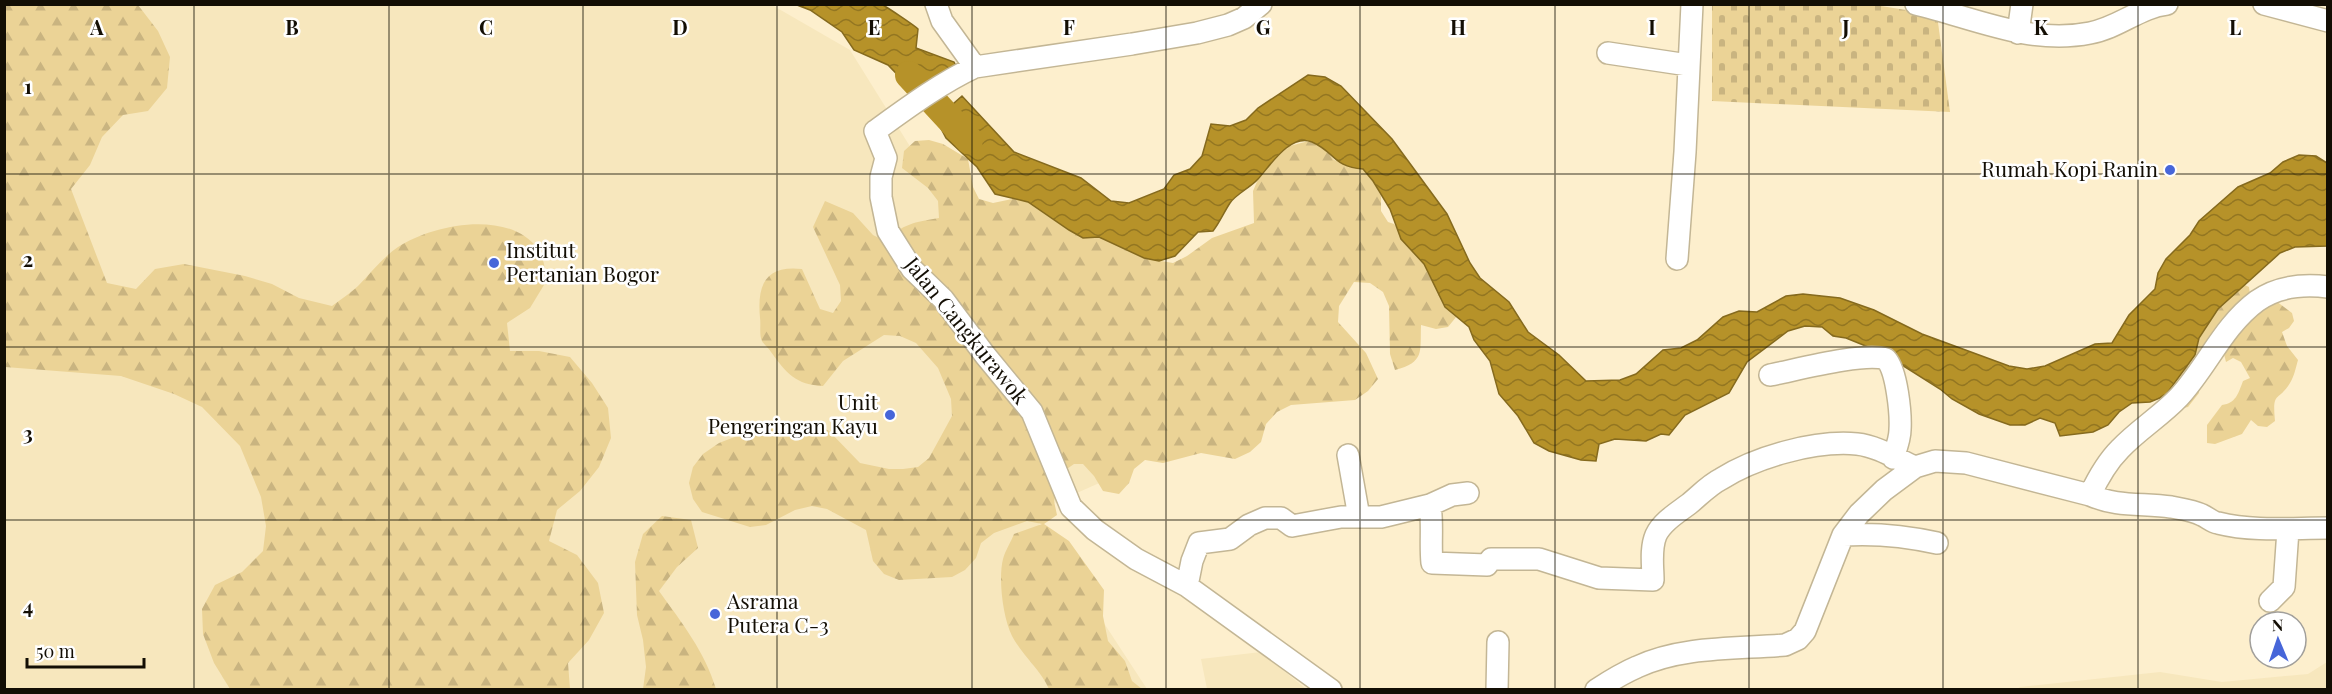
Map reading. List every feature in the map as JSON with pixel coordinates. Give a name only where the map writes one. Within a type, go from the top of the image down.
[{"type":"street","points":[[936,4],[942,21],[968,70],[1197,33],[1228,25],[1244,18],[1260,4]]},
{"type":"street","points":[[1677,259],[1692,4]]},
{"type":"street","points":[[1916,4],[2018,33],[2059,36],[2093,33],[2167,4]]},
{"type":"street","points":[[2018,33],[2022,4]]},
{"type":"street","points":[[2264,4],[2328,21]]},
{"type":"street","points":[[1608,53],[1688,65]]},
{"type":"street","name":"Jalan Cangkurawok","points":[[968,70],[910,105],[875,131],[886,158],[881,177],[881,197],[888,231],[912,268],[944,299],[985,355],[1032,412],[1071,507],[1095,530],[1129,554],[1187,585],[1331,690]]},
{"type":"street","points":[[2090,495],[2100,474],[2119,449],[2179,397],[2213,349],[2258,301],[2276,291],[2295,285],[2328,287]]},
{"type":"street","points":[[1770,375],[1825,363],[1867,358],[1886,359],[1893,370],[1901,417],[1900,433],[1893,458]]},
{"type":"street","points":[[1430,506],[1434,523],[1432,563],[1478,566],[1487,565],[1491,559],[1539,560],[1599,578],[1653,580],[1653,544],[1657,532],[1669,519],[1719,480],[1743,467],[1774,454],[1840,443],[1875,448],[1916,467]]},
{"type":"street","points":[[1348,455],[1359,517]]},
{"type":"street","points":[[1596,690],[1638,666],[1660,659],[1692,651],[1785,645],[1798,639],[1810,620],[1843,535],[1859,514],[1884,490],[1916,467],[1935,461],[1966,463],[2090,495],[2102,501],[2185,509],[2201,514],[2215,523],[2288,530],[2328,528]]},
{"type":"street","points":[[1187,585],[1199,543],[1230,539],[1249,525],[1265,518],[1281,518],[1292,526],[1302,526],[1329,518],[1381,517],[1430,506],[1452,495],[1468,493]]},
{"type":"street","points":[[2270,601],[2284,587],[2288,530]]},
{"type":"street","points":[[1843,535],[1878,535],[1937,543]]},
{"type":"street","points":[[1497,690],[1498,642]]},
{"type":"shaded area","name":"Institut Pertanian Bogor","points":[[4,5],[772,5],[850,50],[1115,476],[1032,513],[1147,689],[5,689]]},
{"type":"shaded area","points":[[1261,652],[1306,689],[1207,689],[1201,659]]},
{"type":"shaded area","points":[[2327,662],[2327,689],[2017,689],[2160,672],[2222,682],[2308,674]]},
{"type":"green space","points":[[5,4],[138,5],[158,31],[170,57],[167,88],[148,111],[123,115],[102,137],[90,165],[71,189],[107,283],[136,289],[155,269],[184,264],[245,276],[272,284],[299,298],[332,306],[355,289],[392,251],[431,232],[470,224],[490,225],[509,229],[525,236],[538,249],[547,280],[530,308],[507,323],[510,351],[539,351],[570,357],[592,383],[608,408],[611,438],[599,467],[580,491],[557,510],[549,541],[577,555],[598,583],[604,613],[589,640],[568,663],[570,689],[230,689],[214,663],[203,634],[202,609],[215,585],[242,572],[263,551],[266,526],[261,497],[240,446],[202,407],[174,394],[121,376],[5,367]]},
{"type":"green space","points":[[1712,5],[1881,6],[1937,15],[1950,112],[1712,101]]},
{"type":"green space","points":[[929,140],[943,144],[968,159],[973,187],[979,199],[993,203],[1026,196],[1069,230],[1112,232],[1144,258],[1173,263],[1212,238],[1254,223],[1253,191],[1270,151],[1309,141],[1324,148],[1334,160],[1363,169],[1381,196],[1381,211],[1388,222],[1394,224],[1414,250],[1427,253],[1461,311],[1448,327],[1436,329],[1421,325],[1419,355],[1412,363],[1395,370],[1390,354],[1389,306],[1383,292],[1370,283],[1354,282],[1339,306],[1338,322],[1366,353],[1378,379],[1368,391],[1355,400],[1291,405],[1277,412],[1266,424],[1261,442],[1250,452],[1235,459],[1201,453],[1163,463],[1145,460],[1134,469],[1129,483],[1119,494],[1103,491],[1083,464],[1074,464],[1061,473],[1054,501],[1057,515],[1044,524],[1069,541],[1104,590],[1103,616],[1108,641],[1125,661],[1132,681],[1142,689],[1049,689],[1016,643],[1004,609],[1001,587],[1003,559],[1014,534],[1042,524],[1027,521],[994,533],[981,543],[976,558],[965,570],[952,577],[899,580],[884,574],[873,561],[866,530],[827,509],[812,506],[795,510],[766,525],[750,527],[702,512],[693,499],[689,483],[693,467],[703,454],[719,443],[750,431],[817,424],[829,431],[860,463],[889,469],[903,469],[918,467],[929,458],[952,416],[951,399],[938,368],[916,343],[900,336],[884,335],[843,361],[823,386],[814,385],[792,376],[763,342],[759,306],[762,287],[766,280],[779,270],[789,269],[802,269],[820,309],[833,313],[841,301],[840,285],[813,227],[825,201],[853,213],[873,235],[885,241],[909,225],[939,218],[938,201],[928,188],[902,168],[904,151],[915,141]]},
{"type":"green space","points":[[2243,284],[2249,287],[2250,295],[2272,298],[2292,313],[2294,321],[2282,332],[2287,346],[2298,360],[2291,381],[2275,401],[2275,421],[2267,427],[2258,426],[2251,420],[2242,434],[2215,444],[2207,443],[2207,425],[2222,405],[2236,397],[2243,381],[2250,378],[2241,362],[2233,358],[2226,362],[2220,338],[2200,377],[2199,393],[2188,407],[2171,411],[2162,408],[2162,391],[2167,374],[2188,340]]},
{"type":"green space","points":[[662,516],[691,520],[698,548],[677,567],[659,591],[699,650],[716,689],[643,689],[646,667],[637,615],[635,562],[643,534]]},
{"type":"water","points":[[856,3],[883,5],[918,29],[916,48],[954,62],[959,72],[918,96],[888,65],[854,50],[842,32],[810,10],[797,5]]},
{"type":"water","points":[[1308,75],[1325,77],[1341,86],[1392,139],[1447,214],[1470,263],[1480,278],[1509,302],[1528,332],[1559,355],[1586,381],[1620,380],[1636,374],[1663,350],[1681,348],[1697,340],[1723,317],[1739,311],[1757,312],[1786,296],[1803,294],[1840,298],[1874,310],[1922,334],[2009,366],[2027,369],[2045,366],[2095,344],[2112,343],[2129,315],[2155,289],[2158,273],[2166,259],[2190,235],[2199,221],[2238,187],[2270,173],[2283,162],[2299,155],[2316,156],[2327,163],[2327,246],[2295,247],[2280,253],[2218,309],[2199,338],[2195,355],[2165,396],[2150,402],[2132,403],[2119,412],[2108,425],[2093,432],[2060,436],[2055,423],[2040,418],[2025,425],[2010,425],[1979,414],[1952,399],[1883,353],[1846,338],[1833,336],[1822,327],[1805,326],[1788,331],[1747,362],[1729,393],[1685,415],[1669,435],[1661,434],[1646,441],[1615,439],[1599,444],[1596,461],[1581,460],[1549,451],[1534,443],[1518,416],[1499,394],[1490,361],[1474,340],[1469,327],[1445,307],[1424,264],[1401,239],[1390,209],[1373,181],[1363,169],[1353,168],[1340,162],[1320,146],[1304,140],[1288,146],[1255,182],[1233,200],[1213,231],[1198,232],[1175,256],[1159,261],[1144,258],[1099,237],[1083,238],[1028,202],[995,194],[977,167],[946,138],[936,119],[962,96],[1014,152],[1081,178],[1111,201],[1129,203],[1164,189],[1174,175],[1190,169],[1202,156],[1211,124],[1230,126],[1246,120],[1258,108]]},
{"type":"waterway","points":[[909,75],[969,140]]},
{"type":"place","name":"Rumah Kopi Ranin","points":[[2170,170]]},
{"type":"place","name":"Institut Pertanian Bogor","points":[[494,263]]},
{"type":"place","name":"Unit Pengeringan Kayu","points":[[890,415]]},
{"type":"place","name":"Asrama Putera C-3","points":[[715,614]]}]
